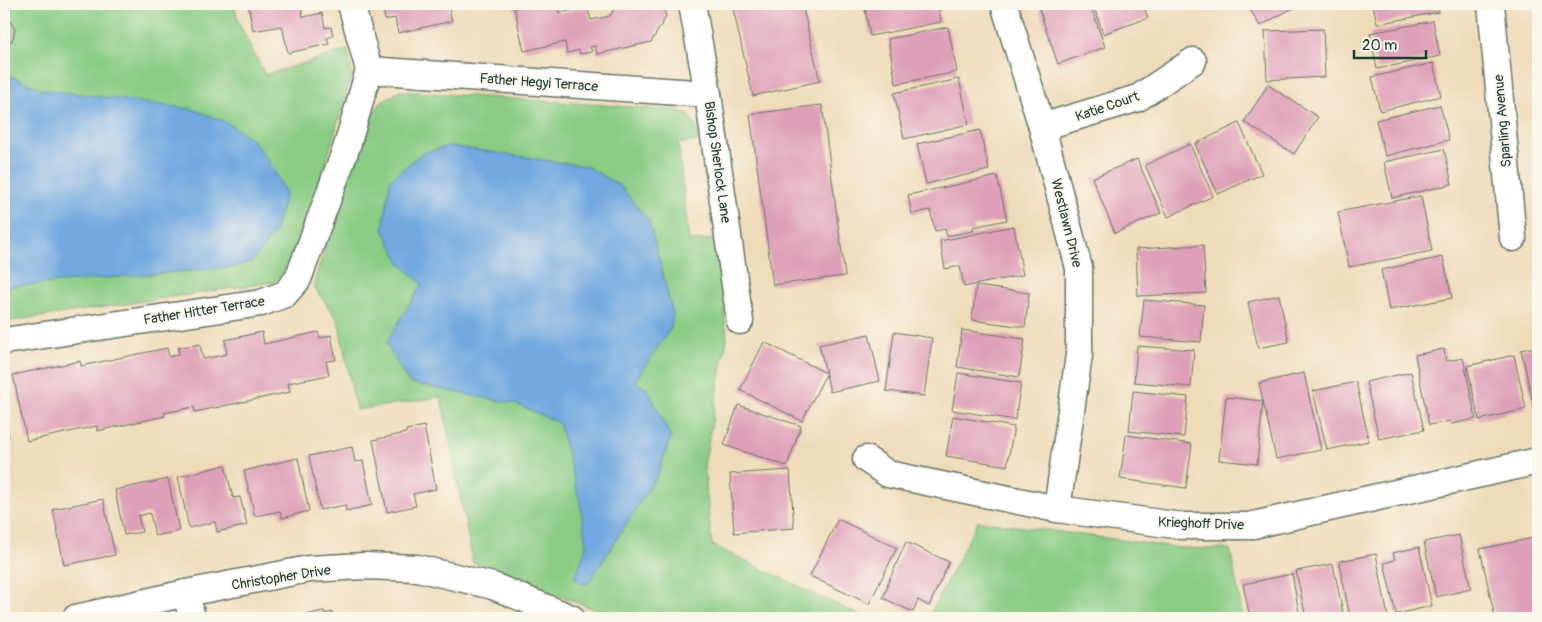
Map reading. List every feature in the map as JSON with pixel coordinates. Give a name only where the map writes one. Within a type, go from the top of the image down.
[{"type":"street","points":[[351,4],[369,70]]},
{"type":"street","name":"Bishop Sherlock Lane","points":[[692,4],[708,94],[740,321]]},
{"type":"street","name":"Westlawn Drive","points":[[1004,4],[1042,127],[1079,268],[1079,355],[1057,509]]},
{"type":"street","name":"Sparling Avenue","points":[[1491,4],[1513,238]]},
{"type":"street","name":"Katie Court","points":[[1042,127],[1138,98],[1193,61]]},
{"type":"street","name":"Father Hegyi Terrace","points":[[369,70],[708,94]]},
{"type":"street","name":"Father Hitter Terrace","points":[[4,341],[262,303],[286,294],[298,278],[347,146],[369,70]]},
{"type":"street","name":"Krieghoff Drive","points":[[866,459],[888,474],[1057,509],[1182,526],[1249,526],[1538,461]]},
{"type":"street","name":"Christopher Drive","points":[[76,618],[186,593],[309,569],[364,566],[417,568],[493,586],[571,618]]},
{"type":"street","points":[[186,593],[192,618]]},
{"type":"green space","points":[[4,4],[234,4],[239,24],[265,75],[348,50],[352,75],[297,259],[274,282],[4,322]]},
{"type":"green space","points":[[400,91],[676,110],[689,115],[702,140],[678,144],[689,241],[717,239],[727,339],[704,466],[712,545],[865,618],[617,618],[473,562],[441,397],[356,410],[338,320],[313,286],[365,120],[384,100]]},
{"type":"green space","points":[[978,521],[1180,548],[1230,549],[1243,618],[928,618]]},
{"type":"water","points":[[4,73],[41,89],[192,109],[224,121],[251,138],[269,161],[286,193],[274,233],[253,261],[234,267],[4,287]]},
{"type":"water","points":[[449,146],[586,166],[620,186],[649,221],[673,314],[671,328],[635,381],[648,390],[671,437],[658,474],[588,584],[580,583],[575,578],[586,546],[580,502],[559,423],[516,404],[409,383],[386,343],[422,284],[400,263],[383,229],[390,180],[422,153]]},
{"type":"building","points":[[248,4],[311,4],[301,7],[303,17],[322,13],[325,28],[331,27],[333,36],[327,38],[329,44],[288,53],[282,26],[253,31]]},
{"type":"building","points":[[382,4],[448,4],[452,21],[398,33],[395,18],[385,20]]},
{"type":"building","points":[[530,4],[557,4],[559,13],[587,7],[591,20],[610,16],[617,4],[663,4],[666,17],[651,42],[597,54],[595,46],[590,47],[592,52],[580,54],[579,50],[567,53],[565,42],[524,51],[514,7]]},
{"type":"building","points":[[732,4],[802,4],[820,81],[753,96]]},
{"type":"building","points":[[864,4],[938,4],[941,22],[870,36]]},
{"type":"building","points":[[1055,4],[1090,4],[1105,47],[1058,64],[1039,9]]},
{"type":"building","points":[[1093,4],[1143,4],[1148,18],[1103,34]]},
{"type":"building","points":[[1247,4],[1300,4],[1260,26]]},
{"type":"building","points":[[1373,4],[1437,4],[1439,12],[1377,24]]},
{"type":"building","points":[[4,19],[11,22],[15,30],[12,41],[4,43]]},
{"type":"building","points":[[1433,21],[1440,56],[1377,69],[1370,33]]},
{"type":"building","points":[[948,27],[957,72],[896,84],[888,39]]},
{"type":"building","points":[[1323,29],[1325,77],[1267,80],[1265,31]]},
{"type":"building","points":[[1433,63],[1441,96],[1380,111],[1372,77]]},
{"type":"building","points":[[959,79],[969,124],[904,139],[894,93]]},
{"type":"building","points":[[1268,85],[1318,117],[1294,154],[1244,122]]},
{"type":"building","points":[[822,105],[845,276],[773,285],[750,114]]},
{"type":"building","points":[[1440,105],[1449,140],[1385,156],[1376,120]]},
{"type":"building","points":[[1239,123],[1262,174],[1218,194],[1195,144]]},
{"type":"building","points":[[980,130],[989,170],[926,184],[917,144]]},
{"type":"building","points":[[1190,144],[1213,196],[1168,217],[1145,165]]},
{"type":"building","points":[[1444,149],[1452,184],[1392,198],[1384,162]]},
{"type":"building","points":[[1137,159],[1161,213],[1115,233],[1092,178]]},
{"type":"building","points":[[997,176],[1007,220],[973,227],[973,231],[947,236],[945,229],[935,231],[930,210],[912,214],[908,195]]},
{"type":"building","points":[[1421,196],[1432,251],[1349,267],[1338,212]]},
{"type":"building","points":[[1014,226],[1023,275],[964,287],[960,266],[945,269],[940,241]]},
{"type":"building","points":[[1203,245],[1206,293],[1138,296],[1136,249]]},
{"type":"building","points":[[1443,257],[1452,298],[1389,310],[1381,270]]},
{"type":"building","points":[[976,286],[1029,293],[1025,327],[972,320]]},
{"type":"building","points":[[1279,295],[1289,342],[1258,348],[1248,302]]},
{"type":"building","points":[[1144,300],[1204,305],[1201,342],[1140,337]]},
{"type":"building","points":[[962,330],[1025,339],[1019,377],[957,367]]},
{"type":"building","points":[[262,332],[264,344],[318,332],[320,338],[331,335],[336,360],[326,361],[329,375],[288,383],[290,392],[195,412],[194,407],[164,413],[165,416],[97,431],[97,426],[27,441],[13,375],[80,361],[81,366],[167,348],[169,357],[179,354],[178,348],[200,344],[203,359],[227,354],[225,340]]},
{"type":"building","points":[[894,332],[932,338],[924,396],[886,391]]},
{"type":"building","points":[[869,334],[880,381],[830,392],[826,374],[802,421],[740,390],[764,342],[826,373],[819,345]]},
{"type":"building","points":[[1137,346],[1194,350],[1191,387],[1134,382]]},
{"type":"building","points":[[1538,346],[1538,407],[1534,408],[1521,350]]},
{"type":"building","points":[[1444,349],[1446,361],[1463,358],[1476,419],[1451,424],[1450,421],[1429,425],[1415,355]]},
{"type":"building","points":[[1514,355],[1526,409],[1479,420],[1467,366]]},
{"type":"building","points":[[1411,372],[1424,430],[1379,439],[1366,382]]},
{"type":"building","points":[[958,373],[1021,383],[1015,420],[952,410]]},
{"type":"building","points":[[1304,373],[1321,450],[1276,459],[1259,383]]},
{"type":"building","points":[[1356,382],[1369,441],[1327,450],[1313,391]]},
{"type":"building","points":[[1133,391],[1188,397],[1184,437],[1129,431]]},
{"type":"building","points":[[1226,397],[1263,401],[1257,464],[1219,460]]},
{"type":"building","points":[[738,405],[801,426],[787,466],[724,445]]},
{"type":"building","points":[[953,416],[1014,427],[1007,466],[946,456]]},
{"type":"building","points":[[4,418],[9,438],[4,439]]},
{"type":"building","points":[[424,426],[436,489],[413,494],[416,506],[387,512],[373,440],[406,433],[406,430]]},
{"type":"building","points":[[1126,435],[1192,444],[1186,488],[1120,479]]},
{"type":"building","points":[[352,447],[355,462],[363,461],[372,505],[346,511],[345,505],[320,510],[309,456]]},
{"type":"building","points":[[298,458],[309,511],[282,518],[280,511],[255,516],[244,471]]},
{"type":"building","points":[[225,465],[233,498],[240,497],[247,525],[217,532],[215,522],[189,528],[178,477]]},
{"type":"building","points":[[790,470],[794,528],[734,533],[730,474]]},
{"type":"building","points":[[168,479],[179,531],[155,536],[150,513],[138,516],[142,532],[124,535],[115,490]]},
{"type":"building","points":[[103,499],[115,555],[64,565],[53,509]]},
{"type":"building","points":[[838,519],[897,548],[869,604],[810,576]]},
{"type":"building","points":[[1459,535],[1471,589],[1436,597],[1424,542]]},
{"type":"building","points":[[1533,538],[1538,561],[1538,618],[1495,618],[1480,549]]},
{"type":"building","points":[[906,542],[949,562],[929,606],[918,600],[913,612],[883,598]]},
{"type":"building","points":[[1419,547],[1432,606],[1396,614],[1384,563],[1395,560],[1393,553]]},
{"type":"building","points":[[1376,554],[1388,617],[1350,618],[1339,561]]},
{"type":"building","points":[[1333,564],[1344,618],[1306,618],[1296,571]]},
{"type":"building","points":[[1292,574],[1300,618],[1250,618],[1243,584]]},
{"type":"building","points":[[324,611],[325,614],[332,612],[333,618],[292,618]]}]
